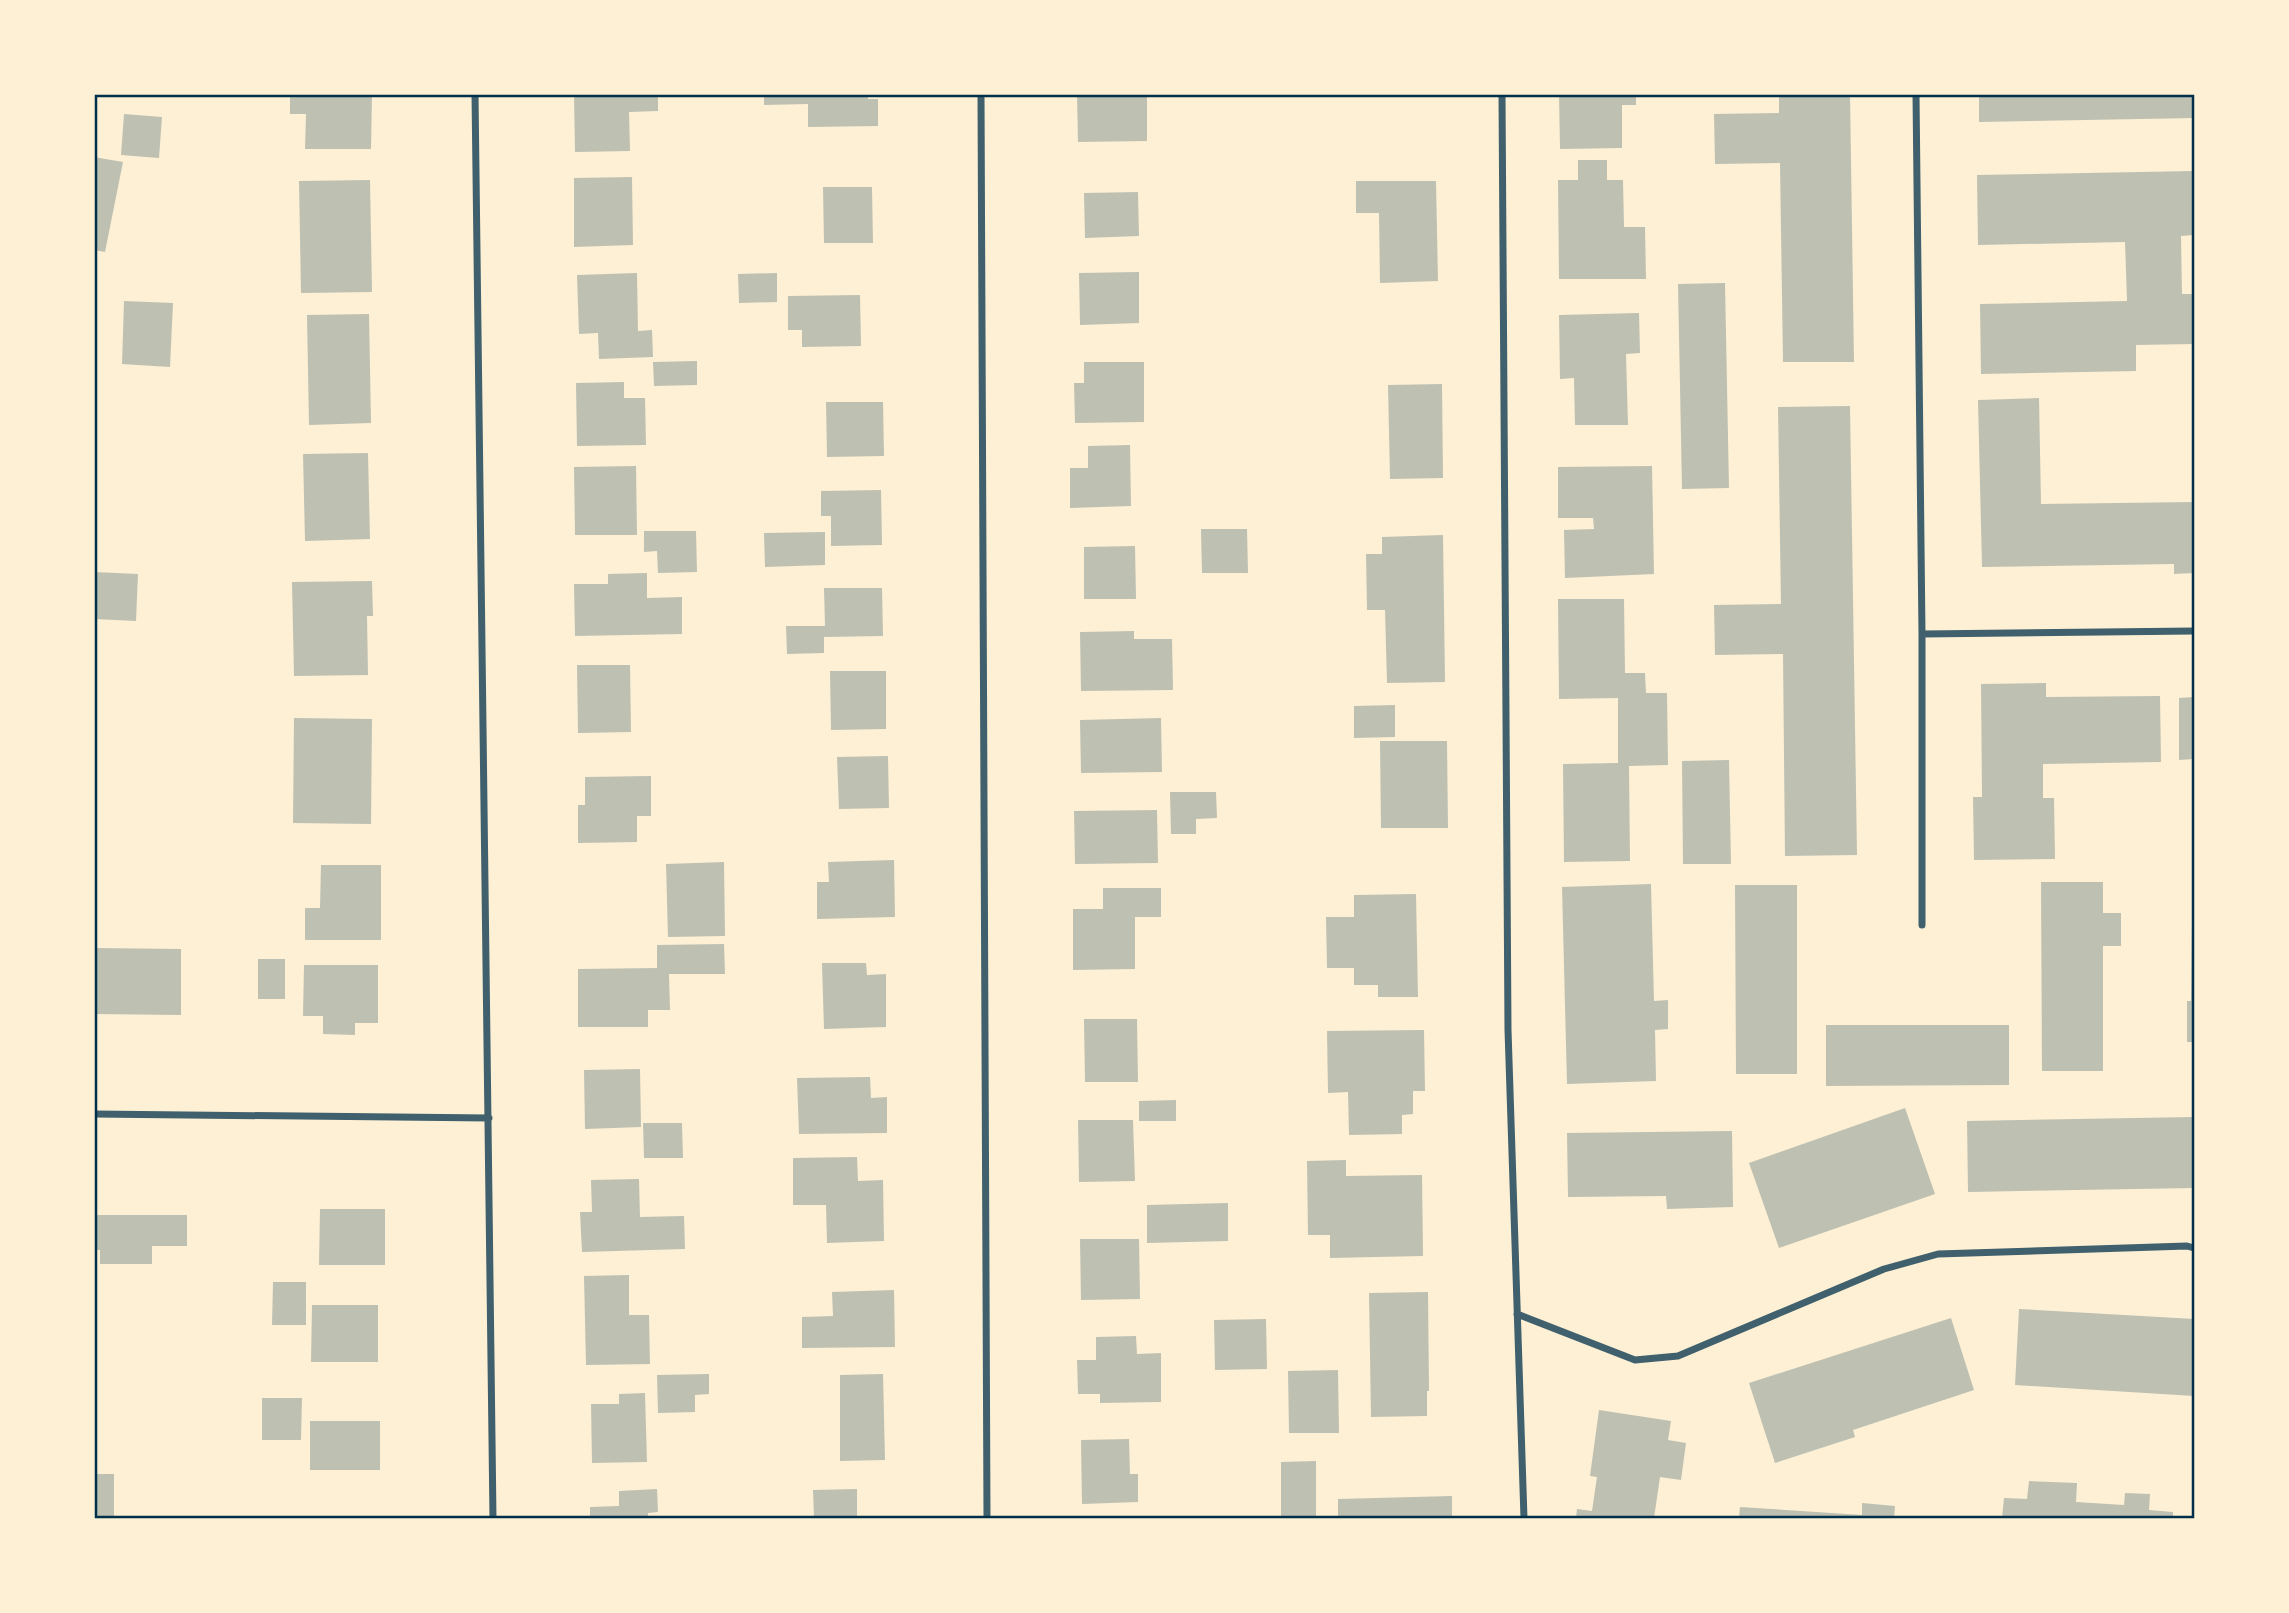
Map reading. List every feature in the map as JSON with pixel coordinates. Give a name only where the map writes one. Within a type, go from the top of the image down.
[{"type":"street","points":[[475,94],[493,1518]]},
{"type":"street","points":[[981,94],[987,1518]]},
{"type":"street","points":[[1502,94],[1508,1016],[1524,1518]]},
{"type":"street","points":[[1916,94],[1922,634],[1922,925]]},
{"type":"street","points":[[1922,634],[2194,631]]},
{"type":"street","points":[[94,1114],[489,1118]]},
{"type":"street","points":[[1517,1314],[1635,1360],[1678,1356],[1884,1269],[1938,1254],[2187,1246],[2194,1248]]},
{"type":"building","points":[[290,94],[372,94],[371,149],[305,149],[306,114],[290,114]]},
{"type":"building","points":[[574,94],[658,94],[658,111],[629,112],[630,151],[575,152]]},
{"type":"building","points":[[764,94],[868,94],[868,99],[878,99],[878,126],[808,127],[808,104],[764,105]]},
{"type":"building","points":[[1077,94],[1147,94],[1147,141],[1078,142]]},
{"type":"building","points":[[1559,94],[1636,94],[1636,105],[1622,105],[1622,148],[1560,149]]},
{"type":"building","points":[[1779,94],[1850,94],[1854,362],[1783,362],[1780,163],[1715,164],[1714,114],[1779,113]]},
{"type":"building","points":[[1979,94],[2194,94],[2194,118],[1979,122]]},
{"type":"building","points":[[124,114],[162,117],[159,158],[121,155]]},
{"type":"building","points":[[94,157],[123,162],[105,252],[94,250]]},
{"type":"building","points":[[1578,160],[1607,160],[1607,180],[1623,180],[1624,227],[1645,227],[1646,279],[1559,279],[1558,180],[1578,180]]},
{"type":"building","points":[[2194,171],[2194,235],[2181,236],[2182,294],[2193,294],[2194,344],[2136,345],[2136,371],[1981,374],[1980,304],[2127,301],[2125,242],[1978,245],[1977,175]]},
{"type":"building","points":[[632,177],[633,245],[574,247],[574,178]]},
{"type":"building","points":[[370,180],[372,292],[301,293],[299,181]]},
{"type":"building","points":[[1356,181],[1436,181],[1438,281],[1380,283],[1379,213],[1356,213]]},
{"type":"building","points":[[823,187],[872,187],[873,243],[824,243]]},
{"type":"building","points":[[1138,192],[1139,236],[1085,238],[1084,193]]},
{"type":"building","points":[[1139,272],[1139,323],[1080,325],[1079,273]]},
{"type":"building","points":[[637,273],[638,331],[652,330],[653,357],[599,359],[598,333],[579,334],[577,275]]},
{"type":"building","points":[[777,273],[777,302],[739,303],[738,274]]},
{"type":"building","points":[[1725,283],[1729,488],[1682,489],[1678,284]]},
{"type":"building","points":[[860,295],[861,346],[802,347],[802,330],[788,330],[788,296]]},
{"type":"building","points":[[124,301],[173,303],[170,367],[122,364]]},
{"type":"building","points":[[1639,313],[1640,353],[1626,354],[1628,425],[1575,425],[1574,378],[1560,379],[1559,315]]},
{"type":"building","points":[[369,314],[371,423],[309,425],[307,315]]},
{"type":"building","points":[[697,361],[697,385],[654,386],[653,362]]},
{"type":"building","points":[[1084,362],[1144,362],[1144,422],[1075,423],[1074,383],[1084,383]]},
{"type":"building","points":[[624,382],[624,398],[645,398],[646,445],[577,446],[576,383]]},
{"type":"building","points":[[1442,384],[1443,478],[1390,479],[1388,385]]},
{"type":"building","points":[[2039,398],[2041,504],[2194,502],[2194,573],[2174,574],[2174,564],[1982,567],[1978,400]]},
{"type":"building","points":[[826,402],[883,402],[884,456],[827,457]]},
{"type":"building","points":[[1850,406],[1857,855],[1785,856],[1783,654],[1715,655],[1714,605],[1781,604],[1778,407]]},
{"type":"building","points":[[1130,445],[1131,506],[1070,508],[1070,468],[1088,468],[1088,446]]},
{"type":"building","points":[[368,453],[370,539],[305,541],[303,454]]},
{"type":"building","points":[[636,466],[637,535],[575,535],[574,467]]},
{"type":"building","points":[[1652,466],[1654,574],[1565,578],[1564,530],[1594,529],[1593,518],[1558,518],[1558,467]]},
{"type":"building","points":[[881,490],[882,545],[831,546],[831,516],[821,516],[821,491]]},
{"type":"building","points":[[1201,529],[1247,529],[1248,573],[1202,573]]},
{"type":"building","points":[[644,531],[696,531],[697,572],[658,573],[657,551],[644,552]]},
{"type":"building","points":[[825,532],[825,565],[765,567],[764,533]]},
{"type":"building","points":[[1443,535],[1445,682],[1387,683],[1385,610],[1367,610],[1366,554],[1382,554],[1382,537]]},
{"type":"building","points":[[1135,546],[1136,599],[1084,599],[1084,547]]},
{"type":"building","points":[[94,572],[138,574],[136,621],[94,619]]},
{"type":"building","points":[[647,573],[647,598],[682,597],[682,634],[575,636],[574,584],[608,584],[608,574]]},
{"type":"building","points":[[372,581],[373,616],[367,616],[368,675],[294,676],[292,582]]},
{"type":"building","points":[[824,588],[882,588],[883,636],[824,637],[824,653],[787,654],[786,626],[825,626]]},
{"type":"building","points":[[1558,599],[1624,599],[1625,673],[1645,673],[1646,693],[1667,693],[1668,765],[1629,766],[1630,861],[1564,862],[1563,764],[1618,763],[1618,698],[1559,699]]},
{"type":"building","points":[[1134,631],[1134,639],[1172,639],[1173,690],[1081,691],[1080,632]]},
{"type":"building","points":[[577,665],[630,665],[631,732],[578,733]]},
{"type":"building","points":[[830,671],[886,671],[886,729],[831,730]]},
{"type":"building","points":[[2046,683],[2046,697],[2160,696],[2161,762],[2043,764],[2043,798],[2054,798],[2055,859],[1974,860],[1973,797],[1982,797],[1981,684]]},
{"type":"building","points":[[2194,697],[2194,759],[2179,760],[2179,698]]},
{"type":"building","points":[[1395,705],[1395,737],[1354,738],[1354,706]]},
{"type":"building","points":[[294,718],[372,719],[371,824],[293,823]]},
{"type":"building","points":[[1161,718],[1162,772],[1081,773],[1080,720]]},
{"type":"building","points":[[1380,741],[1447,741],[1448,828],[1381,828]]},
{"type":"building","points":[[888,756],[889,808],[839,809],[837,757]]},
{"type":"building","points":[[1729,760],[1731,864],[1683,864],[1682,761]]},
{"type":"building","points":[[651,776],[651,816],[637,816],[637,842],[578,843],[578,805],[585,805],[585,777]]},
{"type":"building","points":[[1170,792],[1216,792],[1217,818],[1196,819],[1196,834],[1171,834]]},
{"type":"building","points":[[1157,810],[1158,863],[1075,864],[1074,811]]},
{"type":"building","points":[[894,860],[895,917],[817,919],[817,882],[829,882],[828,862]]},
{"type":"building","points":[[724,862],[725,936],[668,937],[666,864]]},
{"type":"building","points":[[321,865],[381,865],[381,940],[305,940],[305,908],[320,908]]},
{"type":"building","points":[[2041,882],[2103,882],[2103,913],[2121,913],[2121,946],[2103,946],[2103,1071],[2042,1071]]},
{"type":"building","points":[[1651,884],[1654,1001],[1668,1000],[1668,1029],[1655,1030],[1656,1081],[1567,1084],[1562,887]]},
{"type":"building","points":[[1735,885],[1797,885],[1797,1074],[1736,1074]]},
{"type":"building","points":[[1103,888],[1161,888],[1161,917],[1135,917],[1135,969],[1073,970],[1073,909],[1103,909]]},
{"type":"building","points":[[1416,894],[1418,997],[1378,997],[1378,985],[1354,985],[1354,968],[1327,968],[1326,917],[1354,917],[1354,895]]},
{"type":"building","points":[[2192,918],[2194,1042],[2187,1042],[2187,1001],[2191,1001]]},
{"type":"building","points":[[724,944],[725,974],[669,974],[670,1010],[648,1010],[648,1027],[578,1027],[578,969],[657,968],[657,945]]},
{"type":"building","points":[[94,948],[181,949],[181,1015],[94,1014]]},
{"type":"building","points":[[258,959],[285,959],[285,999],[258,999]]},
{"type":"building","points":[[822,963],[866,963],[867,975],[886,974],[886,1027],[824,1029]]},
{"type":"building","points":[[304,965],[378,965],[378,1023],[355,1023],[355,1035],[323,1034],[323,1016],[303,1016]]},
{"type":"building","points":[[1084,1019],[1137,1019],[1138,1082],[1085,1082]]},
{"type":"building","points":[[1826,1025],[2009,1025],[2009,1085],[1826,1086]]},
{"type":"building","points":[[1424,1030],[1425,1091],[1413,1091],[1413,1114],[1402,1115],[1402,1134],[1349,1135],[1348,1092],[1328,1093],[1327,1031]]},
{"type":"building","points":[[640,1069],[641,1127],[585,1129],[584,1070]]},
{"type":"building","points":[[870,1077],[871,1098],[887,1097],[887,1133],[799,1134],[797,1078]]},
{"type":"building","points":[[1176,1100],[1176,1121],[1139,1121],[1139,1101]]},
{"type":"building","points":[[1905,1108],[1935,1194],[1779,1248],[1749,1163]]},
{"type":"building","points":[[2194,1117],[2194,1188],[1968,1192],[1967,1121]]},
{"type":"building","points":[[1078,1120],[1133,1120],[1135,1181],[1079,1182]]},
{"type":"building","points":[[643,1123],[682,1123],[683,1158],[644,1158]]},
{"type":"building","points":[[1732,1131],[1733,1207],[1667,1209],[1666,1196],[1568,1197],[1567,1133]]},
{"type":"building","points":[[857,1157],[858,1181],[883,1180],[884,1241],[827,1243],[826,1205],[793,1205],[793,1158]]},
{"type":"building","points":[[1346,1160],[1346,1176],[1422,1175],[1423,1256],[1330,1258],[1330,1235],[1308,1235],[1307,1161]]},
{"type":"building","points":[[639,1179],[640,1217],[684,1216],[685,1249],[582,1252],[580,1212],[592,1212],[591,1180]]},
{"type":"building","points":[[1228,1203],[1228,1241],[1147,1243],[1147,1205]]},
{"type":"building","points":[[320,1209],[385,1209],[385,1265],[319,1265]]},
{"type":"building","points":[[94,1215],[187,1215],[187,1246],[152,1246],[152,1264],[100,1264],[100,1250],[94,1250]]},
{"type":"building","points":[[1080,1239],[1139,1239],[1140,1299],[1081,1300]]},
{"type":"building","points":[[629,1275],[629,1315],[649,1315],[650,1364],[586,1365],[584,1276]]},
{"type":"building","points":[[273,1282],[306,1282],[306,1325],[272,1325]]},
{"type":"building","points":[[894,1290],[895,1347],[802,1348],[802,1317],[833,1316],[832,1292]]},
{"type":"building","points":[[1428,1292],[1427,1416],[1371,1417],[1369,1293]]},
{"type":"building","points":[[312,1305],[378,1305],[378,1362],[311,1362]]},
{"type":"building","points":[[2019,1309],[2194,1319],[2194,1396],[2015,1385]]},
{"type":"building","points":[[1951,1318],[1974,1390],[1853,1430],[1855,1437],[1775,1463],[1749,1383]]},
{"type":"building","points":[[1266,1319],[1267,1369],[1215,1370],[1214,1320]]},
{"type":"building","points":[[1136,1336],[1137,1354],[1161,1353],[1161,1402],[1100,1403],[1100,1394],[1078,1394],[1077,1360],[1096,1360],[1096,1337]]},
{"type":"building","points":[[1338,1370],[1339,1433],[1289,1433],[1288,1371]]},
{"type":"building","points":[[709,1374],[709,1394],[695,1395],[695,1412],[658,1413],[657,1375]]},
{"type":"building","points":[[883,1374],[885,1460],[840,1461],[840,1375]]},
{"type":"building","points":[[645,1393],[647,1462],[592,1463],[591,1404],[619,1404],[619,1394]]},
{"type":"building","points":[[262,1398],[302,1398],[301,1440],[262,1440]]},
{"type":"building","points":[[1599,1410],[1671,1421],[1668,1440],[1686,1443],[1681,1480],[1660,1477],[1654,1518],[1576,1518],[1577,1509],[1592,1511],[1597,1477],[1590,1476]]},
{"type":"building","points":[[310,1421],[380,1421],[380,1470],[310,1470]]},
{"type":"building","points":[[1129,1439],[1130,1474],[1138,1474],[1138,1502],[1082,1504],[1081,1440]]},
{"type":"building","points":[[1316,1461],[1316,1518],[1281,1518],[1281,1462]]},
{"type":"building","points":[[94,1474],[114,1474],[114,1518],[94,1518]]},
{"type":"building","points":[[2029,1481],[2077,1483],[2076,1502],[2124,1505],[2125,1493],[2150,1494],[2149,1510],[2173,1512],[2173,1518],[2002,1518],[2004,1498],[2027,1499]]},
{"type":"building","points":[[657,1489],[658,1512],[648,1513],[648,1518],[590,1518],[590,1507],[619,1506],[619,1491]]},
{"type":"building","points":[[857,1489],[857,1518],[814,1518],[813,1490]]},
{"type":"building","points":[[1452,1496],[1452,1518],[1338,1518],[1338,1499]]},
{"type":"building","points":[[1862,1503],[1895,1506],[1894,1518],[1739,1518],[1740,1507],[1862,1515]]}]
